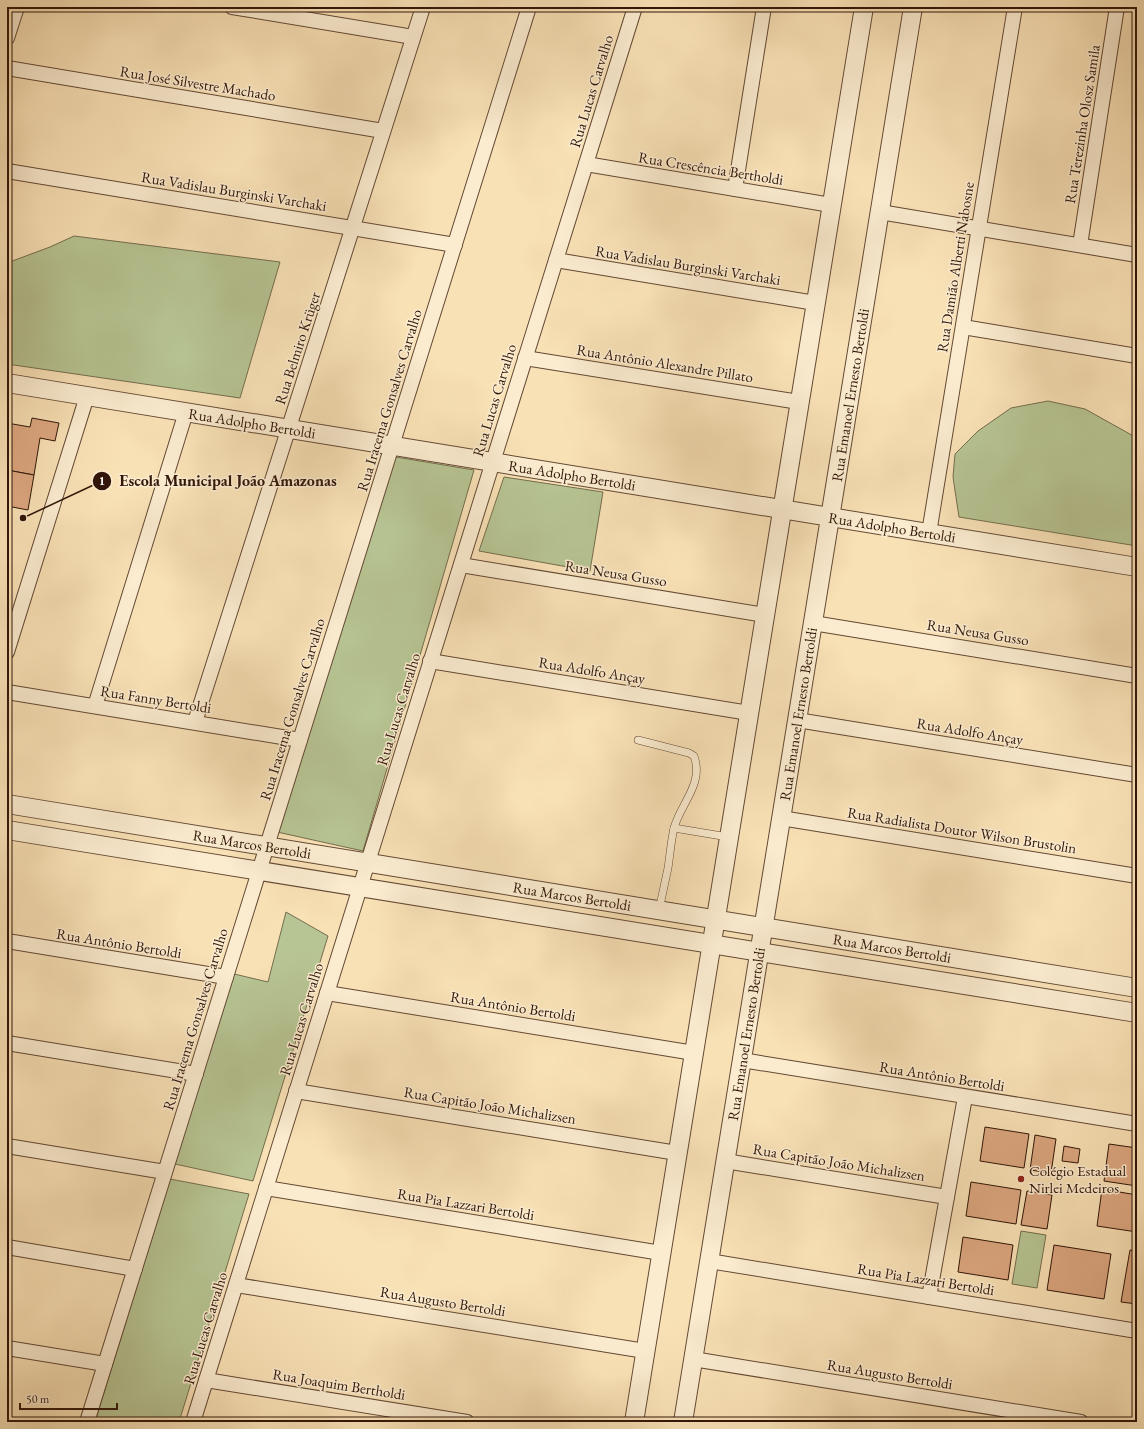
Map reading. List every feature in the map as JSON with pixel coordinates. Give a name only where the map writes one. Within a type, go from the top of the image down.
[{"type":"street","points":[[7,38],[17,7]]},
{"type":"street","points":[[232,7],[413,37]]},
{"type":"street","name":"Rua Belmiro Krüger","points":[[195,722],[423,7]]},
{"type":"street","name":"Rua Iracema Gonsalves Carvalho","points":[[87,1422],[529,7]]},
{"type":"street","name":"Rua Lucas Carvalho","points":[[193,1422],[635,7]]},
{"type":"street","points":[[735,189],[764,7]]},
{"type":"street","points":[[634,1422],[864,7]]},
{"type":"street","name":"Rua Emanoel Ernesto Bertoldi","points":[[683,1422],[913,7]]},
{"type":"street","name":"Rua Damião Alberti Nabosne","points":[[929,533],[1015,7]]},
{"type":"street","name":"Rua Terezinha Olosz Samila","points":[[1080,245],[1117,7]]},
{"type":"street","name":"Rua José Silvestre Machado","points":[[7,68],[383,131]]},
{"type":"street","name":"Rua Crescência Bertholdi","points":[[586,164],[832,204]]},
{"type":"street","name":"Rua Vadislau Burginski Varchaki","points":[[7,171],[455,245]]},
{"type":"street","points":[[880,212],[1137,255]]},
{"type":"street","name":"Rua Vadislau Burginski Varchaki","points":[[556,260],[815,303]]},
{"type":"street","points":[[963,327],[1137,356]]},
{"type":"street","name":"Rua Antônio Alexandre Pillato","points":[[525,358],[799,402]]},
{"type":"street","name":"Rua Adolpho Bertoldi","points":[[7,383],[1137,566]]},
{"type":"street","points":[[7,652],[87,396]]},
{"type":"street","points":[[95,706],[186,412]]},
{"type":"street","name":"Rua Neusa Gusso","points":[[461,565],[765,615]]},
{"type":"street","name":"Rua Neusa Gusso","points":[[813,623],[1137,676]]},
{"type":"street","name":"Rua Adolfo Ançay","points":[[430,661],[749,713]]},
{"type":"street","name":"Rua Fanny Bertoldi","points":[[7,692],[300,740]]},
{"type":"street","name":"Rua Adolfo Ançay","points":[[797,720],[1137,775]]},
{"type":"street","name":"Rua Marcos Bertoldi","points":[[7,804],[1137,988]]},
{"type":"street","name":"Rua Radialista Doutor Wilson Brustolin","points":[[781,818],[1137,876]]},
{"type":"street","name":"Rua Marcos Bertoldi","points":[[7,830],[1137,1013]]},
{"type":"street","name":"Rua Antônio Bertoldi","points":[[7,942],[226,977]]},
{"type":"street","name":"Rua Antônio Bertoldi","points":[[327,993],[694,1053]]},
{"type":"street","points":[[7,1043],[196,1074]]},
{"type":"street","name":"Rua Antônio Bertoldi","points":[[742,1060],[1137,1124]]},
{"type":"street","name":"Rua Capitão João Michalizsen","points":[[296,1091],[677,1153]]},
{"type":"street","points":[[928,1297],[965,1097]]},
{"type":"street","points":[[7,1146],[165,1172]]},
{"type":"street","name":"Rua Capitão João Michalizsen","points":[[725,1161],[947,1197]]},
{"type":"street","name":"Rua Pia Lazzari Bertoldi","points":[[266,1188],[661,1253]]},
{"type":"street","points":[[7,1247],[135,1269]]},
{"type":"street","name":"Rua Pia Lazzari Bertoldi","points":[[709,1261],[1137,1331]]},
{"type":"street","name":"Rua Augusto Bertoldi","points":[[236,1284],[645,1351]]},
{"type":"street","points":[[7,1348],[105,1364]]},
{"type":"street","name":"Rua Augusto Bertoldi","points":[[693,1359],[1081,1422]]},
{"type":"street","name":"Rua Joaquim Bertholdi","points":[[206,1380],[467,1422]]},
{"type":"lane","points":[[638,740],[689,753],[694,756],[697,771],[695,784],[688,800],[679,814],[674,828],[659,910]]},
{"type":"lane","points":[[674,828],[729,837]]},
{"type":"green space","points":[[74,236],[280,262],[240,398],[7,364],[7,263],[50,247]]},
{"type":"green space","points":[[1048,401],[1085,409],[1137,438],[1137,546],[959,517],[953,477],[955,454],[978,431],[1011,408]]},
{"type":"green space","points":[[390,456],[474,470],[363,851],[277,832]]},
{"type":"green space","points":[[504,477],[603,492],[590,571],[479,551]]},
{"type":"green space","points":[[286,912],[328,936],[253,1181],[175,1164],[230,973],[268,982]]},
{"type":"green space","points":[[170,1179],[249,1194],[179,1422],[95,1422]]},
{"type":"green space","points":[[1021,1231],[1046,1235],[1037,1288],[1012,1284]]},
{"type":"building","points":[[32,418],[59,423],[55,441],[40,438],[34,475],[7,470],[7,423],[30,427]]},
{"type":"building","points":[[7,470],[34,475],[28,510],[7,506]]},
{"type":"building","points":[[985,1127],[1029,1134],[1024,1168],[980,1161]]},
{"type":"building","points":[[1035,1135],[1056,1139],[1051,1173],[1030,1170]]},
{"type":"building","points":[[1109,1144],[1137,1148],[1137,1186],[1104,1181]]},
{"type":"building","points":[[1064,1146],[1080,1149],[1078,1163],[1062,1161]]},
{"type":"building","points":[[971,1182],[1021,1190],[1016,1224],[966,1216]]},
{"type":"building","points":[[1102,1189],[1137,1195],[1137,1232],[1097,1226]]},
{"type":"building","points":[[1027,1191],[1052,1195],[1047,1229],[1021,1225]]},
{"type":"building","points":[[963,1237],[1013,1245],[1008,1280],[958,1272]]},
{"type":"building","points":[[1054,1245],[1111,1254],[1104,1299],[1047,1290]]},
{"type":"building","points":[[1130,1250],[1137,1251],[1137,1304],[1121,1302]]},
{"type":"place","name":"Escola Municipal João Amazonas","points":[[23,518]]},
{"type":"place","name":"Colégio Estadual Nirlei Medeiros","points":[[1021,1179]]}]
